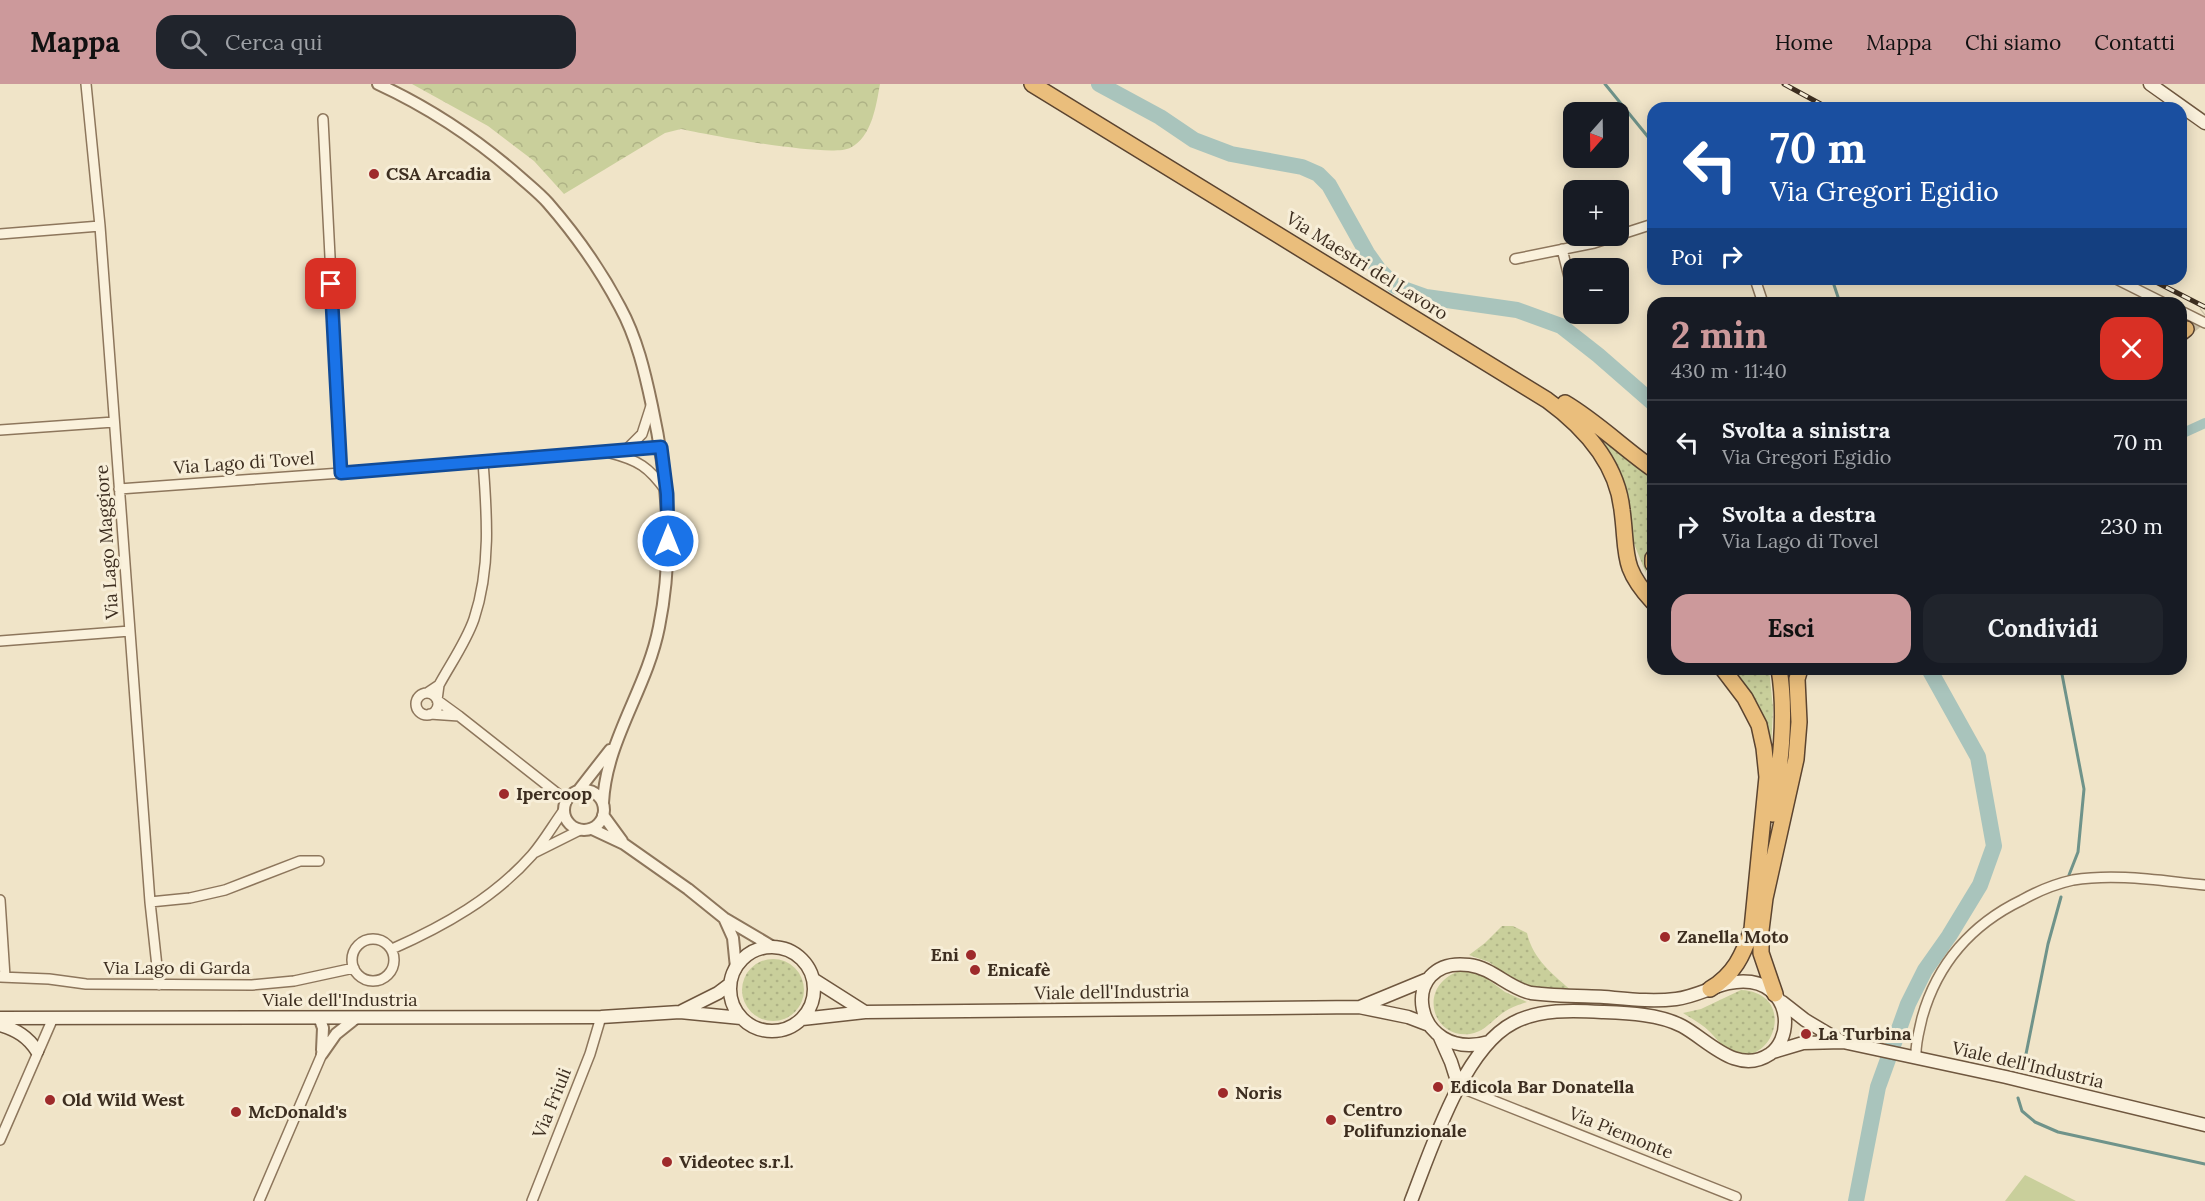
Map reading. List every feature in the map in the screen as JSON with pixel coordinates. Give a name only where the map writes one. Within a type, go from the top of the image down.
[{"type":"highway","name":"Via Maestri del Lavoro","points":[[1032,84],[1570,416],[1600,450],[1611,469],[1622,509],[1623,531]]},
{"type":"highway","points":[[1462,348],[1502,366],[1574,408],[1647,465]]},
{"type":"highway","points":[[1623,531],[1632,576],[1639,592],[1647,602]]},
{"type":"highway","points":[[1623,531],[1637,567],[1647,582]]},
{"type":"highway","points":[[1632,576],[1647,595]]},
{"type":"highway","points":[[1728,675],[1745,698],[1758,725],[1764,748],[1767,777],[1756,929],[1761,953],[1778,998]]},
{"type":"highway","points":[[1756,929],[1777,791],[1783,703],[1780,675]]},
{"type":"highway","points":[[1710,989],[1725,980],[1737,965],[1756,929],[1765,898],[1796,759],[1799,722],[1798,675]]},
{"type":"main road","points":[[2150,84],[2175,102]]},
{"type":"main road","points":[[2187,111],[2200,120]]},
{"type":"main road","points":[[741,1018],[732,1002],[730,984],[736,968],[752,952],[773,947],[794,953],[802,960],[813,979],[814,993],[810,1007],[802,1019]]},
{"type":"main road","name":"Viale dell'Industria","points":[[1359,1007],[1428,979],[1449,965],[1463,964],[1485,969],[1522,991],[1537,994],[1661,1000],[1685,998],[1729,983],[1750,982],[1761,985],[1800,1017],[1843,1042]]},
{"type":"main road","points":[[813,979],[864,1012]]},
{"type":"main road","points":[[1428,979],[1421,1002],[1429,1025]]},
{"type":"main road","name":"Viale dell'Industria","points":[[680,1012],[718,993],[730,984]]},
{"type":"main road","points":[[1773,1052],[1784,1032],[1785,1014],[1778,998]]},
{"type":"main road","name":"Viale dell'Industria","points":[[0,1018],[601,1017],[680,1012],[741,1018],[750,1025],[771,1031],[793,1026],[802,1019],[864,1012],[1359,1007],[1408,1017],[1429,1025],[1439,1035],[1453,1041],[1476,1045],[1489,1042],[1507,1026],[1524,1018],[1564,1011],[1589,1011],[1671,1021],[1722,1054],[1735,1059],[1762,1059],[1773,1052],[1803,1043],[1843,1042],[2001,1076],[2205,1125]]},
{"type":"main road","points":[[0,1025],[29,1039],[37,1052]]},
{"type":"main road","points":[[1439,1035],[1452,1062],[1459,1087]]},
{"type":"main road","points":[[1411,1201],[1435,1139],[1459,1087],[1489,1042]]},
{"type":"street","name":"Via Lago Maggiore","points":[[86,84],[100,226],[150,902],[159,985]]},
{"type":"street","name":"Via Lago Maggiore","points":[[88,97],[93,84]]},
{"type":"street","points":[[378,84],[425,107],[494,154],[548,202],[584,250],[621,308],[633,338],[652,404],[661,447],[667,494],[668,559],[659,629],[646,674],[614,745],[603,786],[603,815],[597,826],[532,854]]},
{"type":"street","name":"Via Lago di Tovel","points":[[119,489],[341,473],[322,119]]},
{"type":"street","points":[[0,234],[100,226]]},
{"type":"street","points":[[1515,259],[1594,243],[1647,226]]},
{"type":"street","points":[[1562,249],[1564,258]]},
{"type":"street","points":[[2128,285],[2152,297]]},
{"type":"street","points":[[2187,314],[2205,323]]},
{"type":"street","points":[[627,449],[642,434],[652,404]]},
{"type":"street","points":[[0,430],[114,422]]},
{"type":"street","points":[[341,473],[661,447]]},
{"type":"street","points":[[602,452],[636,460],[646,466],[667,494]]},
{"type":"street","points":[[430,714],[436,710],[439,685],[473,620],[481,592],[487,523],[483,462]]},
{"type":"street","points":[[0,641],[130,631]]},
{"type":"street","points":[[439,685],[417,699],[416,706],[423,714],[459,716]]},
{"type":"street","points":[[426,693],[433,695],[566,806],[571,825],[624,844],[688,889],[724,918],[773,947]]},
{"type":"street","points":[[392,949],[440,927],[490,894],[532,854],[614,745]]},
{"type":"street","points":[[578,791],[590,791],[603,803]]},
{"type":"street","points":[[603,815],[624,844]]},
{"type":"street","points":[[150,902],[190,898],[225,890],[300,861],[319,861]]},
{"type":"street","points":[[1912,1058],[1928,1000],[1950,957],[1968,937],[2004,909],[2050,887],[2069,881],[2096,878],[2139,878],[2205,885]]},
{"type":"street","points":[[0,900],[3,977]]},
{"type":"street","points":[[724,918],[733,938],[736,968]]},
{"type":"street","points":[[383,940],[392,949],[395,963],[393,969],[383,979],[369,981],[357,974],[352,956],[354,950],[363,941],[383,940]]},
{"type":"street","name":"Via Lago di Garda","points":[[3,977],[49,979],[86,984],[273,983],[354,969]]},
{"type":"street","points":[[319,1017],[322,1028],[322,1054]]},
{"type":"street","name":"Via Friuli","points":[[532,1201],[590,1054],[601,1017]]},
{"type":"street","points":[[0,1140],[53,1018]]},
{"type":"street","points":[[259,1201],[322,1054],[336,1034],[356,1018]]},
{"type":"street","name":"Via Piemonte","points":[[1459,1087],[1736,1197]]},
{"type":"green space","points":[[412,84],[880,84],[875,111],[868,129],[850,148],[819,150],[795,148],[681,129],[665,133],[564,194],[534,161],[488,126]]},
{"type":"green space","points":[[1601,437],[1647,470],[1646,573],[1632,539],[1628,500],[1618,467]]},
{"type":"green space","points":[[1735,675],[1770,675],[1773,708],[1771,752]]},
{"type":"green space","points":[[1502,926],[1513,926],[1527,933],[1539,959],[1573,992],[1543,990],[1519,984],[1489,962],[1469,955]]},
{"type":"green space","points":[[767,959],[779,959],[795,968],[802,978],[804,990],[802,1002],[795,1012],[779,1021],[767,1021],[756,1016],[747,1007],[742,996],[742,984],[747,973],[756,964]]},
{"type":"green space","points":[[1468,969],[1478,972],[1505,992],[1527,1002],[1504,1012],[1476,1033],[1456,1033],[1445,1027],[1437,1018],[1434,1007],[1435,995],[1440,984],[1451,975]]},
{"type":"green space","points":[[1741,990],[1759,994],[1770,1003],[1774,1015],[1774,1028],[1769,1040],[1760,1049],[1748,1054],[1734,1053],[1727,1049],[1707,1029],[1683,1013],[1701,1009]]},
{"type":"green space","points":[[2025,1175],[2076,1201],[2005,1201]]},
{"type":"waterway","points":[[1099,84],[1160,117],[1194,140],[1231,154],[1302,167],[1318,174],[1329,185],[1367,253],[1379,270],[1395,286],[1426,297],[1517,310],[1561,326],[1647,398]]},
{"type":"waterway","points":[[1605,84],[1647,136]]},
{"type":"waterway","points":[[1834,285],[1838,297]]},
{"type":"waterway","points":[[2187,431],[2205,423]]},
{"type":"waterway","points":[[1856,1201],[1878,1087],[1908,1004],[1925,970],[1980,885],[1994,846],[1978,757],[1932,675]]},
{"type":"waterway","points":[[2062,675],[2084,789],[2078,852],[2069,875]]},
{"type":"waterway","points":[[2025,1059],[2048,944],[2061,897]]},
{"type":"waterway","points":[[2018,1098],[2022,1111],[2035,1122],[2058,1132],[2205,1164]]},
{"type":"tunnel","points":[[2187,328],[2205,314]]},
{"type":"railway","points":[[1784,84],[1817,102]]},
{"type":"railway","points":[[2162,285],[2185,297]]},
{"type":"railway","points":[[2187,298],[2205,307]]},
{"type":"place","name":"CSA Arcadia","points":[[374,174]]},
{"type":"place","name":"Ipercoop","points":[[504,794]]},
{"type":"place","name":"Zanella Moto","points":[[1665,937]]},
{"type":"place","name":"Eni","points":[[971,955]]},
{"type":"place","name":"Enicafè","points":[[975,970]]},
{"type":"place","name":"La Turbina","points":[[1806,1034]]},
{"type":"place","name":"Edicola Bar Donatella","points":[[1438,1087]]},
{"type":"place","name":"Noris","points":[[1223,1093]]},
{"type":"place","name":"Old Wild West","points":[[50,1100]]},
{"type":"place","name":"McDonald's","points":[[236,1112]]},
{"type":"place","name":"Centro Polifunzionale","points":[[1331,1120]]},
{"type":"place","name":"Videotec s.r.l.","points":[[667,1162]]},
{"type":"route","points":[[331,284],[341,473],[661,447],[667,494],[668,541]]}]
